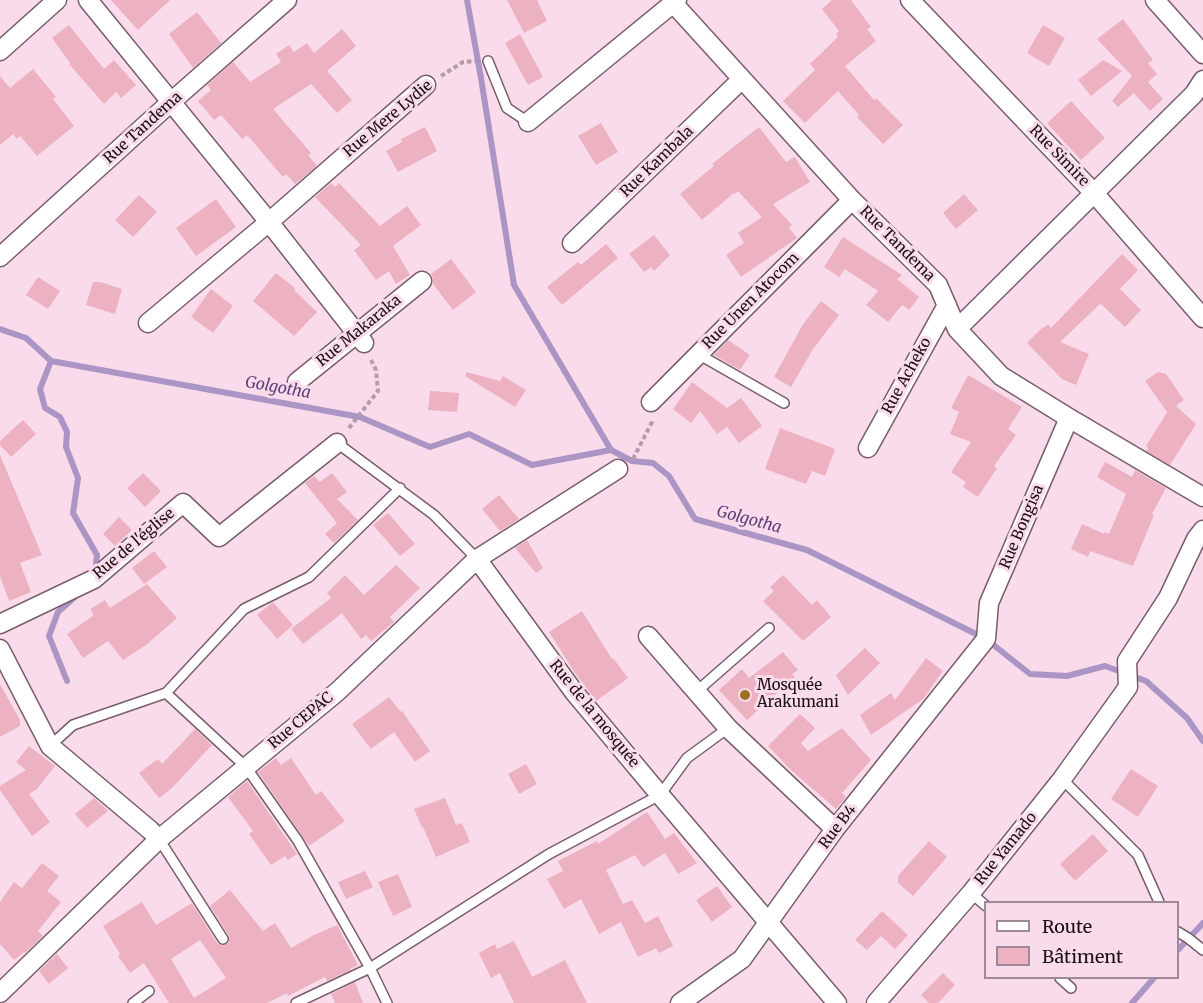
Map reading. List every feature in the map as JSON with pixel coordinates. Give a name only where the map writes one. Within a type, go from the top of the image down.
[{"type":"street","points":[[0,51],[57,0]]},
{"type":"street","points":[[88,0],[269,222],[360,338]]},
{"type":"street","name":"Rue Tandema","points":[[0,257],[288,0]]},
{"type":"street","name":"Rue Simire","points":[[910,0],[1094,193],[1203,318]]},
{"type":"street","points":[[1155,0],[1203,54]]},
{"type":"street","points":[[528,122],[673,1]]},
{"type":"street","name":"Rue Tandema","points":[[673,1],[741,80],[852,200],[938,285],[957,329],[1001,376],[1203,497]]},
{"type":"street","name":"Rue Kambala","points":[[572,243],[741,80]]},
{"type":"street","points":[[957,329],[1194,94],[1203,80]]},
{"type":"street","name":"Rue Mere Lydie","points":[[148,323],[269,222],[426,85]]},
{"type":"street","name":"Rue Unen Atocom","points":[[651,402],[852,200]]},
{"type":"street","name":"Rue Makaraka","points":[[297,382],[360,338],[422,281]]},
{"type":"street","name":"Rue Acheko","points":[[868,448],[946,304]]},
{"type":"street","name":"Rue Bongisa","points":[[986,639],[989,603],[1069,418]]},
{"type":"street","name":"Rue de l'église","points":[[0,624],[94,579],[183,503],[219,537],[337,443]]},
{"type":"street","name":"Rue CEPAC","points":[[3,994],[159,839],[336,692],[477,559],[618,469]]},
{"type":"street","name":"Rue Yamado","points":[[876,1003],[971,892],[1062,779],[1128,687],[1127,661],[1168,598],[1201,538]]},
{"type":"street","name":"Rue de la mosquée","points":[[477,559],[574,692],[837,1003]]},
{"type":"street","points":[[648,636],[728,728],[835,829]]},
{"type":"street","name":"Rue B4","points":[[680,1003],[742,958],[835,829],[986,639]]},
{"type":"street","points":[[0,649],[50,746],[159,839]]},
{"type":"lane","points":[[488,61],[507,108],[528,122]]},
{"type":"lane","points":[[698,354],[784,403]]},
{"type":"lane","name":"Rue de la mosquée","points":[[337,443],[434,515],[477,559]]},
{"type":"lane","points":[[50,746],[73,725],[166,693],[244,609],[309,577],[400,488]]},
{"type":"lane","points":[[696,693],[769,628]]},
{"type":"lane","points":[[166,693],[246,767],[298,841],[370,968],[387,1003]]},
{"type":"lane","points":[[296,1003],[370,968],[549,854],[660,795],[687,758],[728,728]]},
{"type":"lane","points":[[1062,779],[1138,855],[1158,901]]},
{"type":"lane","points":[[159,839],[223,939]]},
{"type":"lane","points":[[971,892],[984,904]]},
{"type":"lane","points":[[1179,933],[1203,950]]},
{"type":"lane","points":[[1061,979],[1071,988]]},
{"type":"lane","points":[[133,1003],[149,991]]},
{"type":"path","name":"Rue Mere Lydie","points":[[426,85],[463,62],[488,61]]},
{"type":"path","points":[[337,443],[360,417],[378,391],[376,370],[360,338]]},
{"type":"path","points":[[618,469],[632,461],[652,422],[651,402]]},
{"type":"building","points":[[111,0],[170,0],[138,30]]},
{"type":"building","points":[[507,0],[537,0],[547,21],[524,33]]},
{"type":"building","points":[[832,0],[851,0],[871,27],[867,29],[876,41],[845,66],[874,100],[876,98],[903,125],[883,144],[857,117],[859,115],[838,91],[805,123],[783,101],[815,70],[810,64],[838,37],[836,34],[839,31],[822,9]]},
{"type":"building","points":[[197,12],[221,43],[193,68],[169,34]]},
{"type":"building","points":[[1123,19],[1153,60],[1148,63],[1157,74],[1148,82],[1163,99],[1150,111],[1134,93],[1118,107],[1112,101],[1132,76],[1097,39]]},
{"type":"building","points":[[69,25],[104,69],[114,60],[136,85],[121,98],[116,92],[104,104],[69,64],[52,38]]},
{"type":"building","points":[[1043,25],[1065,38],[1049,66],[1027,53]]},
{"type":"building","points":[[342,29],[356,46],[327,71],[352,100],[337,113],[311,84],[273,109],[311,153],[308,155],[317,166],[295,184],[286,174],[283,177],[247,135],[242,139],[221,115],[214,120],[198,101],[211,90],[207,85],[233,62],[250,82],[281,62],[276,54],[289,45],[294,52],[307,43],[314,53]]},
{"type":"building","points":[[520,34],[543,77],[528,85],[505,43]]},
{"type":"building","points":[[1103,60],[1122,71],[1091,96],[1078,80]]},
{"type":"building","points":[[33,69],[56,97],[53,99],[74,126],[37,156],[20,136],[17,139],[13,134],[0,145],[0,76],[10,88]]},
{"type":"building","points":[[1071,101],[1105,138],[1081,160],[1047,123]]},
{"type":"building","points":[[601,123],[618,152],[596,165],[578,136]]},
{"type":"building","points":[[425,127],[437,151],[398,172],[386,151],[402,142],[401,139]]},
{"type":"building","points":[[759,127],[786,162],[795,157],[810,182],[773,204],[792,225],[789,228],[797,238],[741,277],[726,255],[744,243],[738,233],[762,217],[738,191],[702,220],[680,194],[714,166],[712,164]]},
{"type":"building","points":[[331,183],[335,187],[339,183],[380,226],[407,206],[421,225],[393,246],[410,275],[396,284],[389,271],[376,280],[354,250],[361,245],[315,197]]},
{"type":"building","points":[[964,194],[978,210],[956,229],[943,213]]},
{"type":"building","points":[[139,195],[157,212],[133,237],[115,220]]},
{"type":"building","points":[[216,199],[236,227],[196,256],[176,228]]},
{"type":"building","points":[[654,235],[670,255],[654,271],[651,267],[644,272],[629,254]]},
{"type":"building","points":[[843,237],[902,275],[897,279],[919,297],[909,310],[902,305],[888,322],[866,305],[878,291],[845,269],[839,277],[824,267]]},
{"type":"building","points":[[606,244],[618,258],[562,305],[547,287],[578,262],[581,265]]},
{"type":"building","points":[[1122,254],[1138,270],[1120,289],[1141,310],[1125,327],[1101,304],[1060,342],[1089,354],[1076,385],[1062,379],[1027,343],[1043,327],[1048,324],[1051,328]]},
{"type":"building","points":[[451,259],[476,292],[453,310],[433,284],[431,274]]},
{"type":"building","points":[[276,273],[295,288],[294,290],[317,312],[294,336],[253,301]]},
{"type":"building","points":[[38,277],[60,291],[48,309],[26,295]]},
{"type":"building","points":[[93,282],[122,289],[115,314],[86,305]]},
{"type":"building","points":[[211,289],[233,306],[213,333],[191,317]]},
{"type":"building","points":[[821,301],[839,315],[813,349],[791,387],[774,377],[803,324]]},
{"type":"building","points":[[728,340],[750,355],[740,370],[714,355]]},
{"type":"building","points":[[467,372],[500,381],[503,376],[526,390],[515,407],[465,376]]},
{"type":"building","points":[[1158,372],[1166,374],[1184,400],[1176,406],[1196,424],[1170,465],[1146,451],[1148,448],[1146,446],[1168,411],[1145,381]]},
{"type":"building","points":[[968,375],[1022,407],[1008,429],[1016,435],[994,466],[997,468],[978,497],[963,487],[966,482],[951,472],[971,442],[950,434],[959,412],[951,408]]},
{"type":"building","points":[[692,382],[727,408],[741,398],[762,426],[739,443],[727,427],[717,434],[700,411],[691,423],[673,409]]},
{"type":"building","points":[[430,391],[459,393],[457,412],[428,410]]},
{"type":"building","points":[[23,420],[36,434],[11,457],[0,445],[0,441]]},
{"type":"building","points":[[780,428],[835,449],[825,476],[812,471],[806,484],[765,469]]},
{"type":"building","points":[[0,455],[42,555],[20,563],[31,592],[9,601],[0,576]]},
{"type":"building","points":[[1105,462],[1132,477],[1135,470],[1166,488],[1152,514],[1154,515],[1133,566],[1090,551],[1088,557],[1071,549],[1082,524],[1109,534],[1126,494],[1097,477]]},
{"type":"building","points":[[143,473],[161,491],[145,507],[127,488]]},
{"type":"building","points":[[332,473],[347,492],[337,499],[358,520],[334,543],[325,534],[337,523],[305,483],[314,476],[320,482]]},
{"type":"building","points":[[499,495],[519,519],[500,531],[482,509]]},
{"type":"building","points":[[388,513],[415,544],[400,556],[373,525]]},
{"type":"building","points":[[119,517],[132,530],[115,546],[103,534]]},
{"type":"building","points":[[527,540],[543,568],[536,573],[515,548]]},
{"type":"building","points":[[154,551],[167,567],[144,584],[132,568]]},
{"type":"building","points":[[396,565],[420,588],[390,617],[394,622],[371,641],[366,635],[361,639],[342,613],[303,644],[291,629],[331,598],[327,593],[345,575],[364,595]]},
{"type":"building","points":[[783,575],[812,605],[817,600],[831,617],[803,641],[763,601],[774,591],[770,587]]},
{"type":"building","points":[[147,584],[177,618],[146,645],[123,660],[108,641],[83,658],[67,634],[94,615],[90,609],[105,600],[110,608]]},
{"type":"building","points":[[273,602],[293,625],[277,639],[257,615]]},
{"type":"building","points":[[582,611],[612,659],[628,678],[596,701],[549,632]]},
{"type":"building","points":[[865,648],[880,663],[848,695],[836,675]]},
{"type":"building","points":[[783,652],[798,670],[792,674],[795,677],[747,720],[719,690],[742,669],[749,678]]},
{"type":"building","points":[[926,658],[943,671],[923,699],[871,735],[860,715],[891,693],[895,700]]},
{"type":"building","points":[[0,684],[20,720],[20,726],[0,737]]},
{"type":"building","points":[[389,697],[402,711],[430,751],[415,762],[394,732],[371,749],[352,724]]},
{"type":"building","points":[[800,714],[815,728],[801,743],[808,751],[842,728],[871,760],[842,793],[846,797],[836,809],[792,771],[768,746]]},
{"type":"building","points":[[195,729],[212,745],[172,788],[159,798],[139,773],[158,759],[162,764]]},
{"type":"building","points":[[29,746],[55,766],[37,789],[29,794],[50,822],[32,836],[0,790],[0,786],[26,770],[16,762]]},
{"type":"building","points":[[276,758],[281,765],[291,758],[316,795],[321,791],[345,821],[309,846],[258,772]]},
{"type":"building","points":[[526,764],[537,784],[519,794],[508,774]]},
{"type":"building","points":[[1131,769],[1158,786],[1138,817],[1111,799]]},
{"type":"building","points":[[247,781],[297,854],[288,860],[285,856],[271,865],[249,834],[253,831],[228,797]]},
{"type":"building","points":[[94,798],[108,811],[87,828],[75,814]]},
{"type":"building","points":[[445,798],[456,825],[462,823],[470,842],[436,857],[414,809]]},
{"type":"building","points":[[647,812],[665,839],[674,833],[697,863],[678,874],[665,853],[643,867],[635,855],[606,870],[623,904],[632,900],[645,923],[658,916],[673,946],[659,953],[656,948],[638,957],[621,922],[599,934],[581,899],[564,909],[547,879],[563,871],[558,861],[597,841],[598,844]]},
{"type":"building","points":[[1093,834],[1108,851],[1075,881],[1060,864]]},
{"type":"building","points":[[929,841],[947,857],[913,896],[898,883],[898,876]]},
{"type":"building","points":[[42,863],[59,876],[47,891],[61,902],[38,931],[43,936],[14,960],[0,944],[0,902],[14,882],[22,888]]},
{"type":"building","points":[[365,871],[373,887],[346,899],[338,882]]},
{"type":"building","points":[[398,874],[412,907],[393,916],[378,882]]},
{"type":"building","points":[[717,886],[732,907],[712,922],[696,900]]},
{"type":"building","points":[[230,890],[263,931],[275,923],[291,948],[337,925],[358,965],[327,981],[325,977],[288,996],[287,993],[267,1003],[169,1003],[144,963],[130,973],[118,956],[120,954],[103,926],[142,902],[156,925],[192,903],[217,943],[224,946],[229,942],[229,936],[210,906]],"holes":[[[200,940],[226,978],[194,998],[171,959]]]},
{"type":"building","points":[[882,911],[908,935],[895,949],[881,936],[867,950],[855,940]]},
{"type":"building","points":[[514,941],[532,977],[565,960],[587,1003],[514,1003],[500,973],[491,978],[479,953],[495,944],[497,949]]},
{"type":"building","points":[[57,954],[68,968],[49,984],[39,971]]},
{"type":"building","points":[[943,973],[955,985],[938,1003],[929,1003],[921,995]]},
{"type":"building","points":[[355,982],[363,1003],[335,1003],[331,994]]},
{"type":"waterway","points":[[467,0],[514,285],[611,450]]},
{"type":"waterway","name":"Golgotha","points":[[0,329],[26,338],[51,361],[360,417],[430,447],[469,434],[532,465],[611,450],[632,461],[653,463],[669,476],[695,519],[807,550],[986,639],[1030,674],[1067,676],[1105,666],[1146,681],[1187,718],[1203,741]]},
{"type":"waterway","points":[[51,361],[40,389],[45,408],[60,417],[67,432],[66,447],[78,478],[73,513],[97,555],[95,573]]},
{"type":"waterway","points":[[67,681],[49,636],[58,612],[76,596]]},
{"type":"waterway","points":[[1179,949],[1203,923]]},
{"type":"waterway","points":[[1132,1003],[1153,979]]},
{"type":"place","name":"Mosquée Arakumani","points":[[745,695]]}]
